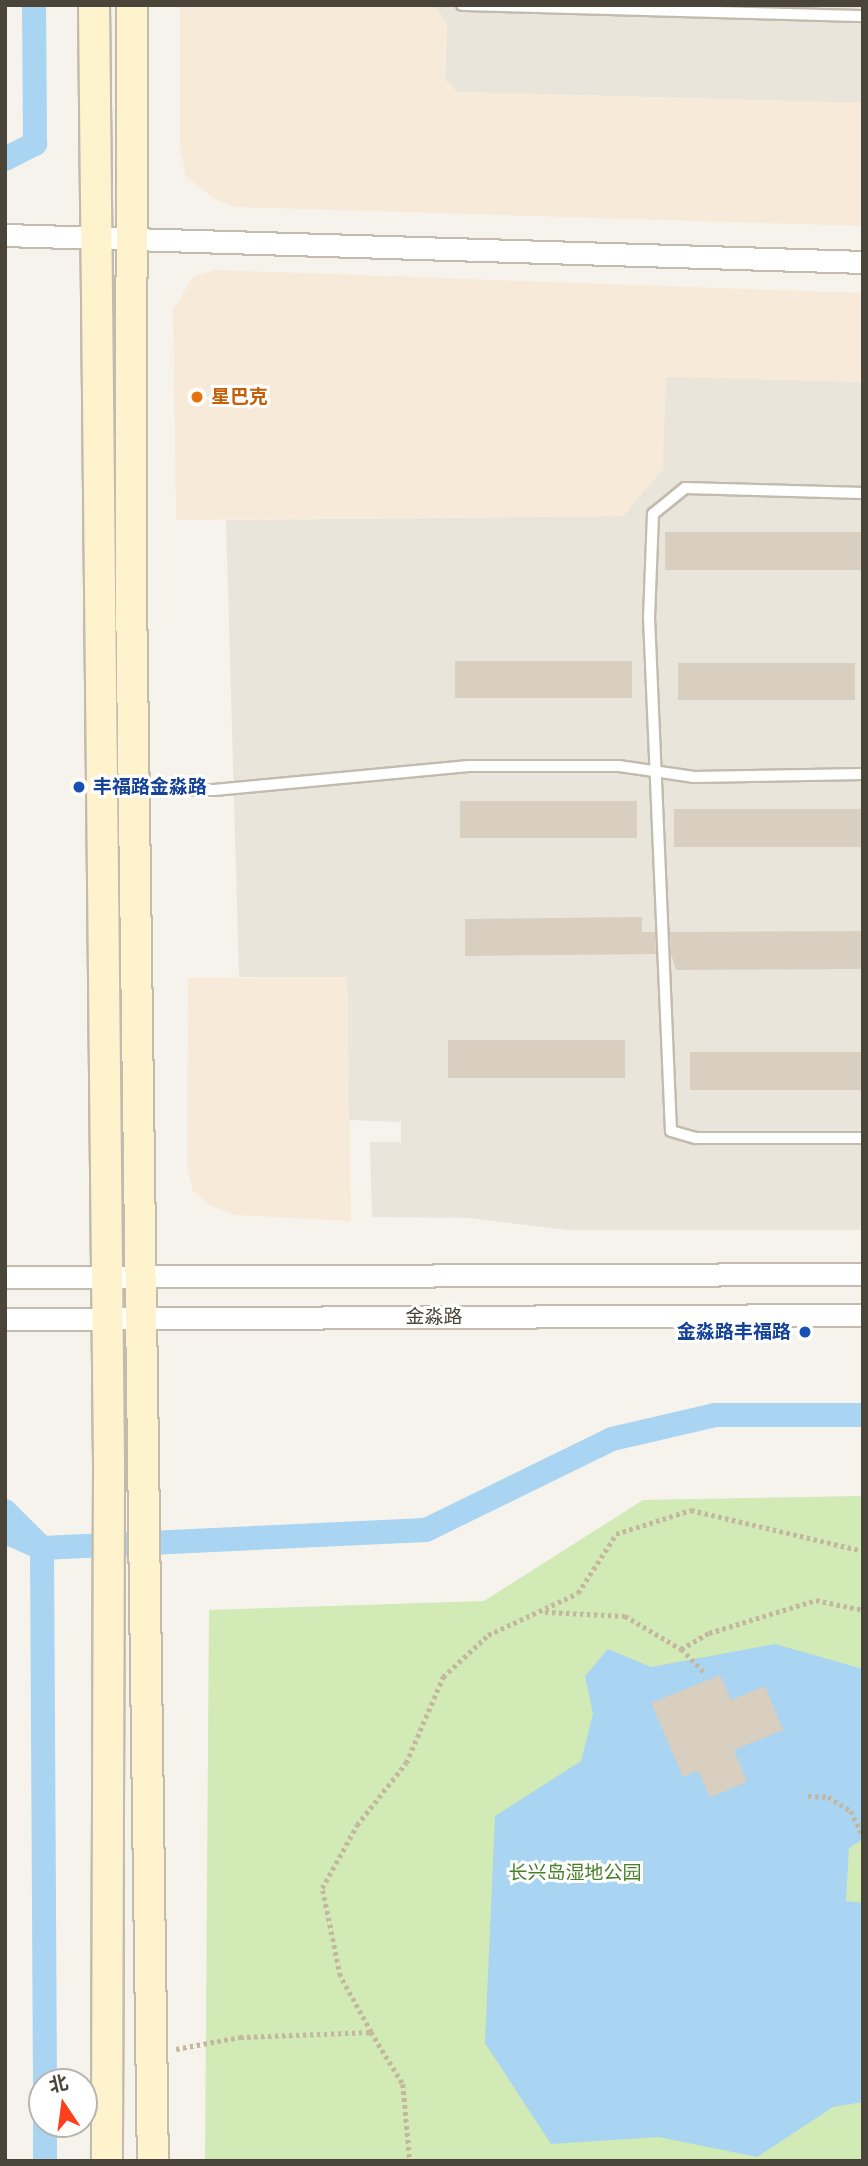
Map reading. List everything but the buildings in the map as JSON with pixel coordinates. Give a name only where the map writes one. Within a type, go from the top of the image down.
[{"type":"street","points":[[94,5],[110,1604],[107,2161]]},
{"type":"street","points":[[132,5],[153,2161]]},
{"type":"street","points":[[5,235],[863,262]]},
{"type":"street","points":[[5,1277],[863,1274]]},
{"type":"street","name":"金淼路","points":[[5,1319],[863,1315]]},
{"type":"lane","points":[[462,5],[652,8],[863,16]]},
{"type":"lane","points":[[863,493],[685,488],[653,514],[656,773],[671,1132],[696,1138],[863,1138]]},
{"type":"lane","points":[[138,790],[214,790],[469,766],[619,766],[656,773],[863,774]]},
{"type":"path","points":[[410,2161],[403,2084],[340,1976],[323,1888],[357,1825],[406,1763],[443,1678],[488,1636],[544,1612],[578,1593],[616,1534],[691,1510],[863,1551]]},
{"type":"path","points":[[681,1649],[709,1633],[816,1600],[863,1610]]},
{"type":"path","points":[[544,1612],[625,1616],[681,1649],[703,1672]]},
{"type":"path","points":[[808,1796],[828,1797],[851,1811],[863,1837]]},
{"type":"path","points":[[153,2053],[240,2036],[371,2032]]},
{"type":"shaded area","points":[[180,5],[432,5],[447,23],[445,79],[458,92],[863,103],[863,226],[236,207],[214,199],[186,176],[180,146]]},
{"type":"shaded area","points":[[433,5],[863,5],[863,103],[458,92],[445,79],[447,23]]},
{"type":"shaded area","points":[[216,270],[863,293],[863,382],[666,377],[663,469],[623,516],[176,520],[173,310],[193,277]]},
{"type":"shaded area","points":[[666,376],[863,382],[863,1230],[568,1230],[470,1218],[372,1217],[370,1142],[401,1142],[401,1122],[349,1120],[347,977],[239,977],[226,520],[623,516],[662,469]]},
{"type":"shaded area","points":[[347,977],[351,1221],[234,1215],[211,1206],[193,1191],[187,1166],[188,978]]},
{"type":"green space","name":"长兴岛湿地公园","points":[[863,1496],[863,2161],[205,2161],[209,1610],[484,1601],[643,1500]]},
{"type":"water","points":[[775,1644],[863,1669],[863,1839],[849,1848],[846,1901],[863,1903],[863,2102],[833,2107],[757,2157],[659,2137],[551,2144],[485,2043],[495,1816],[581,1761],[593,1714],[585,1676],[608,1649],[651,1667]]},
{"type":"waterway","points":[[5,159],[35,144],[34,5]]},
{"type":"waterway","points":[[5,1532],[42,1548],[426,1530],[612,1439],[715,1415],[863,1415]]},
{"type":"waterway","points":[[5,1511],[42,1548],[45,2068]]},
{"type":"waterway","points":[[45,2138],[45,2161]]},
{"type":"place","name":"星巴克","points":[[197,397]]},
{"type":"place","name":"丰福路金淼路","points":[[79,787]]},
{"type":"place","name":"金淼路丰福路","points":[[805,1332]]}]
